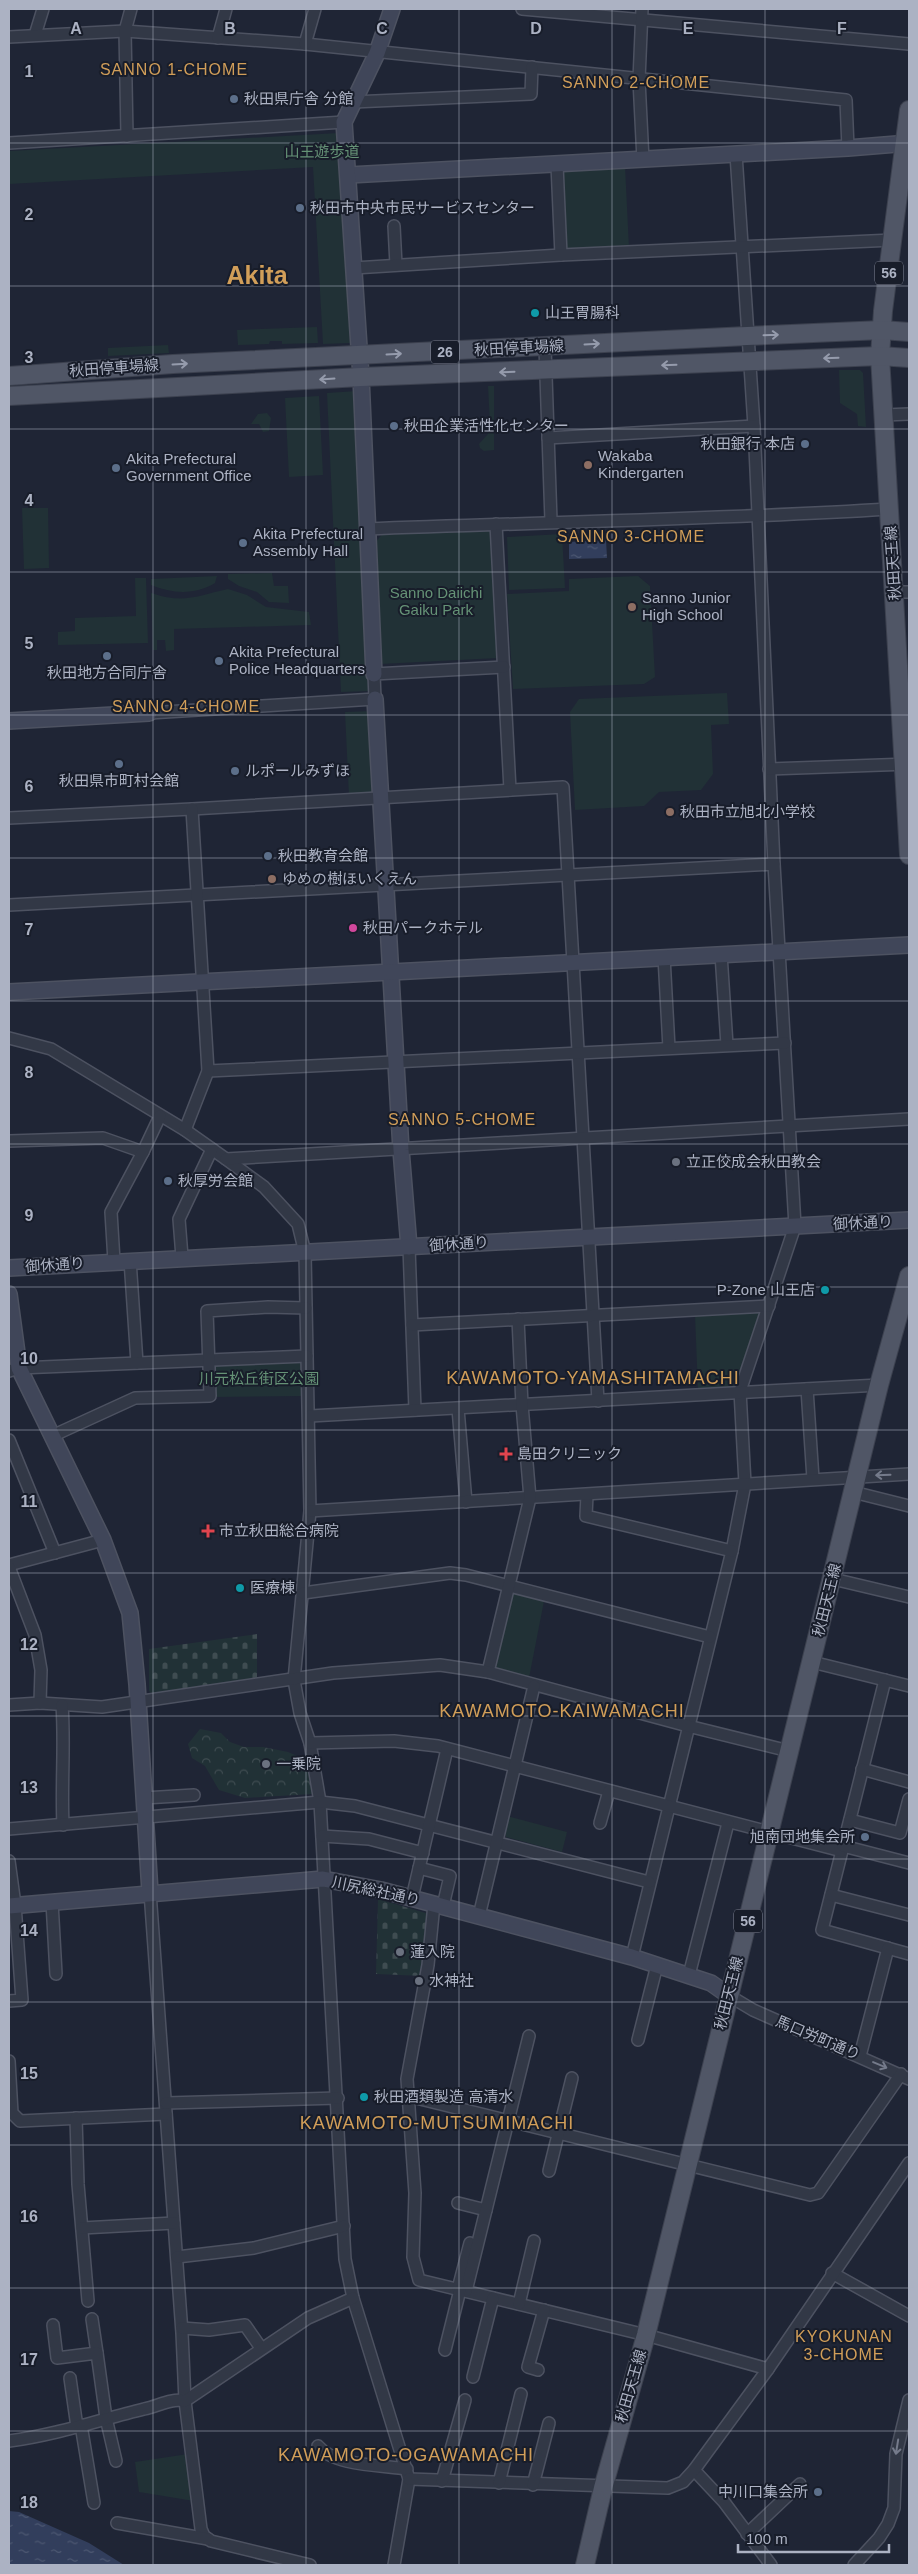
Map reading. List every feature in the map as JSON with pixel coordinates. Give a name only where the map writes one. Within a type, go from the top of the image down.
[{"type":"main road","name":"56","points":[[882,330],[907,143],[909,110]]},
{"type":"main road","name":"秋田停車場線","points":[[9,376],[173,364],[882,330],[909,332]]},
{"type":"main road","name":"秋田天王線","points":[[882,330],[880,356],[889,509],[902,592],[909,855]]},
{"type":"main road","name":"秋田停車場線","points":[[9,396],[361,377],[880,356]]},
{"type":"main road","name":"26","points":[[880,356],[909,358]]},
{"type":"main road","name":"秋田天王線","points":[[585,2565],[603,2488],[646,2335],[728,1995],[770,1835],[789,1751],[833,1579],[879,1385],[907,1295],[909,1276]]},
{"type":"street","points":[[35,35],[43,9]]},
{"type":"street","points":[[127,136],[125,31],[131,9]]},
{"type":"street","points":[[218,38],[226,9]]},
{"type":"street","points":[[305,44],[315,9]]},
{"type":"street","points":[[392,9],[377,53],[344,122],[361,377],[366,529],[401,1150],[409,1247],[415,1410]]},
{"type":"street","points":[[522,9],[642,14],[909,44]]},
{"type":"street","points":[[642,14],[639,80],[643,160]]},
{"type":"street","points":[[9,37],[125,31],[305,44],[377,53],[532,67],[639,80],[846,100],[848,148]]},
{"type":"street","points":[[353,102],[531,94],[532,67]]},
{"type":"street","points":[[9,143],[344,122]]},
{"type":"street","points":[[349,175],[557,165],[907,143]]},
{"type":"street","points":[[632,1957],[732,1551],[745,1484],[740,1391],[795,1226],[768,769],[754,426],[736,154]]},
{"type":"street","points":[[557,165],[561,256]]},
{"type":"street","points":[[394,226],[396,265]]},
{"type":"street","points":[[354,268],[893,240]]},
{"type":"street","points":[[546,347],[551,521]]},
{"type":"street","points":[[884,415],[909,414]]},
{"type":"street","points":[[548,438],[754,426]]},
{"type":"street","points":[[366,529],[551,521],[758,517],[889,509]]},
{"type":"street","points":[[496,524],[510,790]]},
{"type":"street","points":[[374,674],[504,667]]},
{"type":"street","points":[[9,720],[375,699]]},
{"type":"street","points":[[768,769],[906,764]]},
{"type":"street","points":[[9,818],[192,810],[563,787],[595,1314],[598,1401]]},
{"type":"street","points":[[184,1130],[208,1071],[192,810]]},
{"type":"street","points":[[9,905],[774,864]]},
{"type":"street","points":[[9,992],[780,950],[909,945]]},
{"type":"street","points":[[721,954],[727,1045]]},
{"type":"street","points":[[664,957],[669,1048]]},
{"type":"street","points":[[9,1038],[51,1049],[184,1130],[264,1187],[298,1224],[305,1253],[310,1416],[310,1511],[294,1680],[300,1712],[310,1743],[320,1802],[323,1879],[338,2098],[345,2260],[353,2298],[408,2474],[394,2565]]},
{"type":"street","points":[[208,1071],[785,1043]]},
{"type":"street","points":[[114,1261],[111,1212],[160,1116]]},
{"type":"street","points":[[226,1159],[788,1127],[909,1118]]},
{"type":"street","points":[[9,1141],[103,1138],[143,1152]]},
{"type":"street","points":[[182,1257],[179,1219],[212,1149]]},
{"type":"street","name":"御休通り","points":[[9,1268],[182,1257],[305,1253],[909,1220]]},
{"type":"street","points":[[130,1260],[137,1363]]},
{"type":"street","points":[[9,1294],[14,1369],[52,1436],[103,1540],[130,1613],[182,2328],[185,2401],[202,2529],[208,2539]]},
{"type":"street","points":[[412,1325],[769,1306]]},
{"type":"street","points":[[52,1436],[134,1398],[210,1396],[207,1311],[268,1307],[306,1308]]},
{"type":"street","points":[[488,1672],[530,1498],[522,1405],[518,1319]]},
{"type":"street","points":[[14,1369],[308,1356]]},
{"type":"street","points":[[310,1416],[598,1401],[740,1391],[879,1385]]},
{"type":"street","points":[[807,1389],[812,1479]]},
{"type":"street","points":[[458,1408],[466,1502]]},
{"type":"street","points":[[9,1440],[55,1553]]},
{"type":"street","points":[[855,1484],[909,1474]]},
{"type":"street","points":[[310,1511],[587,1495],[812,1479],[855,1484],[909,1506]]},
{"type":"street","points":[[587,1495],[586,1516],[732,1551]]},
{"type":"street","points":[[40,1703],[40,1670],[35,1635],[9,1566],[103,1540]]},
{"type":"street","points":[[303,1593],[450,1573],[710,1637]]},
{"type":"street","points":[[833,1579],[909,1597]]},
{"type":"street","points":[[812,1662],[909,1686]]},
{"type":"street","points":[[9,1705],[40,1703],[102,1707],[333,1673],[401,1666],[440,1665],[488,1672],[534,1686],[789,1751]]},
{"type":"street","points":[[885,1680],[822,1930],[909,1954]]},
{"type":"street","points":[[479,1916],[534,1686]]},
{"type":"street","points":[[62,1705],[64,1737],[61,1786],[63,1825]]},
{"type":"street","points":[[310,1743],[394,1741],[448,1749],[668,1806],[770,1835],[909,1863]]},
{"type":"street","points":[[412,1898],[448,1749]]},
{"type":"street","points":[[862,1770],[909,1782]]},
{"type":"street","points":[[600,1823],[609,1791]]},
{"type":"street","points":[[144,1798],[194,1795]]},
{"type":"street","points":[[9,1829],[145,1819],[320,1802],[355,1806],[649,1882]]},
{"type":"street","points":[[850,1820],[900,1833],[908,1807]]},
{"type":"street","points":[[689,1975],[728,1823]]},
{"type":"street","points":[[322,1836],[369,1840],[423,1854]]},
{"type":"street","points":[[9,1861],[22,2000],[9,2001]]},
{"type":"street","points":[[420,1868],[450,1876],[438,1905],[407,2079],[415,2193],[413,2257],[419,2280],[646,2335],[768,2369]]},
{"type":"street","name":"川尻総社通り","points":[[12,1906],[150,1892],[323,1879],[412,1898],[632,1957],[711,1983],[728,1995]]},
{"type":"street","points":[[831,1895],[909,1915]]},
{"type":"street","points":[[52,1902],[56,1974]]},
{"type":"street","points":[[860,2056],[888,1948]]},
{"type":"street","points":[[638,2040],[657,1965]]},
{"type":"street","name":"馬口労町通り","points":[[728,1995],[753,2010],[905,2076]]},
{"type":"street","points":[[445,2350],[529,2036]]},
{"type":"street","points":[[9,2061],[12,2113],[20,2120],[76,2118],[166,2109],[338,2098]]},
{"type":"street","points":[[408,2096],[507,2122],[810,2195],[818,2192],[905,2076]]},
{"type":"street","points":[[549,2171],[572,2078]]},
{"type":"street","points":[[76,2118],[88,2301]]},
{"type":"street","points":[[318,2446],[324,2454],[338,2460],[442,2481],[603,2488],[668,2488],[683,2482],[694,2470],[768,2369],[909,2163]]},
{"type":"street","points":[[458,2203],[482,2209]]},
{"type":"street","points":[[82,2228],[174,2223]]},
{"type":"street","points":[[177,2257],[254,2248],[344,2226]]},
{"type":"street","points":[[518,2304],[534,2241]]},
{"type":"street","points":[[832,2273],[909,2316]]},
{"type":"street","points":[[9,2441],[38,2437],[149,2408],[174,2399],[185,2401],[308,2318],[353,2298]]},
{"type":"street","points":[[473,2377],[493,2298]]},
{"type":"street","points":[[538,2370],[528,2367],[544,2310]]},
{"type":"street","points":[[92,2320],[106,2418],[116,2461]]},
{"type":"street","points":[[53,2325],[57,2358],[97,2353]]},
{"type":"street","points":[[182,2328],[209,2330],[245,2325],[261,2348]]},
{"type":"street","points":[[70,2378],[94,2503]]},
{"type":"street","points":[[499,2483],[521,2394]]},
{"type":"street","points":[[442,2481],[465,2400]]},
{"type":"street","points":[[854,2565],[879,2538],[888,2524],[894,2508],[896,2454],[909,2400]]},
{"type":"street","points":[[533,2485],[549,2423]]},
{"type":"street","points":[[694,2470],[724,2502],[771,2565]]},
{"type":"street","points":[[747,2534],[800,2484]]},
{"type":"street","points":[[117,2523],[208,2539],[310,2565]]},
{"type":"green space","name":"山王遊歩道","points":[[339,133],[350,343],[323,344],[313,167],[9,184],[9,151]]},
{"type":"green space","points":[[625,166],[629,248],[565,251],[561,169]]},
{"type":"green space","points":[[317,327],[318,343],[282,344],[282,341],[270,341],[269,344],[238,345],[237,330]]},
{"type":"green space","points":[[168,345],[169,353],[108,356],[108,348]]},
{"type":"green space","points":[[839,370],[860,370],[863,373],[866,427],[858,426],[857,414],[840,403]]},
{"type":"green space","points":[[488,386],[494,386],[494,450],[484,451],[480,448],[479,444],[488,434],[490,424]]},
{"type":"green space","points":[[357,391],[371,691],[341,692],[327,393]]},
{"type":"green space","points":[[319,396],[323,475],[289,477],[285,398]]},
{"type":"green space","points":[[267,413],[271,418],[269,431],[263,432],[259,424],[251,424],[258,414]]},
{"type":"green space","points":[[22,508],[48,508],[49,568],[24,569]]},
{"type":"green space","name":"Sanno Daiichi Gaiku Park","points":[[492,527],[498,658],[380,664],[374,544],[384,532]]},
{"type":"green space","points":[[562,534],[565,588],[509,590],[507,537]]},
{"type":"green space","points":[[272,573],[274,586],[288,586],[289,603],[269,602],[257,592],[239,586],[228,579],[228,574]]},
{"type":"green space","points":[[217,576],[215,583],[200,590],[184,592],[167,590],[151,585],[151,579]]},
{"type":"green space","points":[[638,576],[650,586],[655,677],[644,684],[513,689],[507,594],[569,591],[569,579]]},
{"type":"green space","points":[[135,578],[146,578],[148,643],[58,645],[58,632],[75,631],[75,618],[136,616]]},
{"type":"green space","points":[[228,589],[247,595],[266,607],[309,612],[311,625],[174,629],[174,650],[166,651],[165,640],[157,640],[157,650],[153,650],[151,593],[172,598],[190,598]]},
{"type":"green space","points":[[727,693],[729,724],[711,725],[713,774],[701,790],[659,792],[644,806],[575,810],[570,712],[579,699]]},
{"type":"green space","points":[[373,711],[378,794],[349,796],[345,712]]},
{"type":"green space","points":[[754,1311],[760,1314],[738,1383],[733,1389],[698,1390],[695,1315]]},
{"type":"green space","name":"川元松丘街区公園","points":[[303,1360],[304,1396],[214,1397],[213,1364]]},
{"type":"green space","points":[[513,1592],[544,1601],[529,1678],[495,1667]]},
{"type":"green space","points":[[257,1634],[257,1681],[157,1698],[149,1691],[149,1649]]},
{"type":"green space","points":[[200,1729],[221,1733],[230,1742],[244,1747],[263,1747],[288,1752],[302,1758],[312,1775],[312,1794],[245,1798],[219,1790],[205,1766],[192,1758],[188,1744]]},
{"type":"green space","points":[[507,1816],[567,1832],[562,1852],[506,1837],[504,1830]]},
{"type":"green space","points":[[378,1899],[429,1914],[423,1976],[376,1974]]},
{"type":"green space","points":[[188,2454],[194,2501],[139,2492],[135,2462]]},
{"type":"water","points":[[606,540],[607,558],[569,559],[569,542]]},
{"type":"water","points":[[9,2511],[19,2512],[89,2543],[124,2565],[9,2565]]},
{"type":"place","name":"秋田県庁舎 分館","points":[[234,99]]},
{"type":"place","name":"秋田市中央市民サービスセンター","points":[[300,208]]},
{"type":"place","name":"山王胃腸科","points":[[535,313]]},
{"type":"place","name":"秋田企業活性化センター","points":[[394,426]]},
{"type":"place","name":"秋田銀行 本店","points":[[805,444]]},
{"type":"place","name":"Wakaba Kindergarten","points":[[588,465]]},
{"type":"place","name":"Akita Prefectural Government Office","points":[[116,468]]},
{"type":"place","name":"Akita Prefectural Assembly Hall","points":[[243,543]]},
{"type":"place","name":"Sanno Junior High School","points":[[632,607]]},
{"type":"place","name":"秋田地方合同庁舎","points":[[107,656]]},
{"type":"place","name":"Akita Prefectural Police Headquarters","points":[[219,661]]},
{"type":"place","name":"秋田県市町村会館","points":[[119,764]]},
{"type":"place","name":"ルポールみずほ","points":[[235,771]]},
{"type":"place","name":"秋田市立旭北小学校","points":[[670,812]]},
{"type":"place","name":"秋田教育会館","points":[[268,856]]},
{"type":"place","name":"ゆめの樹ほいくえん","points":[[272,879]]},
{"type":"place","name":"秋田パークホテル","points":[[353,928]]},
{"type":"place","name":"立正佼成会秋田教会","points":[[676,1162]]},
{"type":"place","name":"秋厚労会館","points":[[168,1181]]},
{"type":"place","name":"P-Zone 山王店","points":[[825,1290]]},
{"type":"place","name":"島田クリニック","points":[[506,1454]]},
{"type":"place","name":"市立秋田総合病院","points":[[208,1531]]},
{"type":"place","name":"医療棟","points":[[240,1588]]},
{"type":"place","name":"一乗院","points":[[266,1764]]},
{"type":"place","name":"旭南団地集会所","points":[[865,1837]]},
{"type":"place","name":"蓮入院","points":[[400,1952]]},
{"type":"place","name":"水神社","points":[[419,1981]]},
{"type":"place","name":"秋田酒類製造 高清水","points":[[364,2097]]},
{"type":"place","name":"中川口集会所","points":[[818,2492]]},
{"type":"district","name":"SANNO 1-CHOME","points":[[174,69]]},
{"type":"district","name":"SANNO 2-CHOME","points":[[636,82]]},
{"type":"district","name":"Akita","points":[[257,275]]},
{"type":"district","name":"SANNO 3-CHOME","points":[[631,536]]},
{"type":"district","name":"SANNO 4-CHOME","points":[[186,706]]},
{"type":"district","name":"SANNO 5-CHOME","points":[[462,1119]]},
{"type":"district","name":"KAWAMOTO-YAMASHITAMACHI","points":[[593,1378]]},
{"type":"district","name":"KAWAMOTO-KAIWAMACHI","points":[[562,1711]]},
{"type":"district","name":"KAWAMOTO-MUTSUMIMACHI","points":[[437,2123]]},
{"type":"district","name":"KYOKUNAN 3-CHOME","points":[[844,2345]]},
{"type":"district","name":"KAWAMOTO-OGAWAMACHI","points":[[406,2455]]}]
